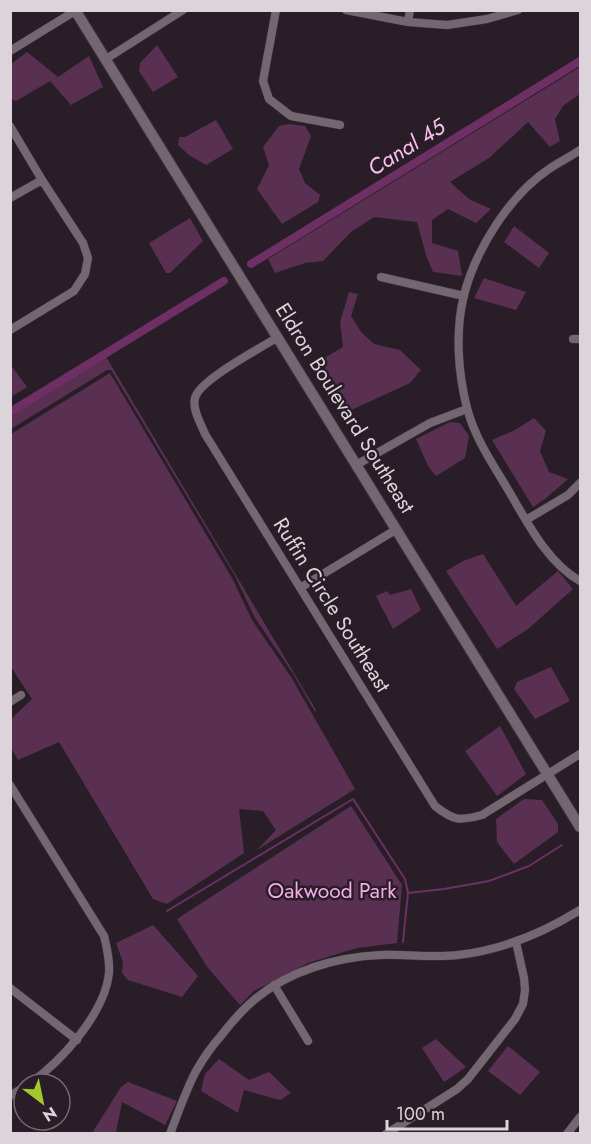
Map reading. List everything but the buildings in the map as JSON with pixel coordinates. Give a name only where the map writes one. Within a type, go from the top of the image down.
[{"type":"street","points":[[106,59],[183,10]]},
{"type":"street","points":[[276,10],[263,81],[269,99],[291,116],[340,125]]},
{"type":"street","points":[[346,10],[408,22],[447,25],[487,19],[518,10]]},
{"type":"street","points":[[408,22],[410,10]]},
{"type":"street","points":[[10,51],[75,11]]},
{"type":"street","name":"Eldron Boulevard Southeast","points":[[75,11],[580,827]]},
{"type":"street","points":[[10,126],[83,243],[88,258],[85,274],[74,291],[10,330]]},
{"type":"street","points":[[580,151],[548,170],[521,194],[501,217],[473,269],[464,296],[459,350],[467,409],[480,440],[536,536],[554,559],[580,581]]},
{"type":"street","points":[[10,198],[42,180]]},
{"type":"street","points":[[381,277],[464,296]]},
{"type":"street","name":"Ruffin Circle Southeast","points":[[278,337],[211,378],[200,388],[195,399],[197,415],[205,434],[435,806],[449,817],[464,820],[482,815],[580,754]]},
{"type":"street","points":[[356,465],[430,423],[467,409]]},
{"type":"street","points":[[526,520],[568,495],[580,483]]},
{"type":"street","points":[[300,588],[397,529]]},
{"type":"street","points":[[10,702],[21,695]]},
{"type":"street","points":[[10,785],[104,936],[108,956],[109,974],[105,991],[94,1013],[77,1040],[45,1072]]},
{"type":"street","points":[[170,1134],[197,1070],[213,1045],[234,1019],[254,1000],[290,977],[345,958],[380,955],[456,955],[492,949],[516,942],[580,910]]},
{"type":"street","points":[[386,1134],[457,1089],[468,1079],[515,1019],[523,1004],[525,990],[516,942]]},
{"type":"street","points":[[274,986],[308,1041]]},
{"type":"street","points":[[10,988],[77,1040]]},
{"type":"street","points":[[567,1134],[580,1117]]},
{"type":"street","points":[[402,1124],[408,1134]]},
{"type":"green space","points":[[157,45],[178,77],[153,92],[139,71],[140,63]]},
{"type":"green space","points":[[27,52],[58,77],[89,56],[103,87],[71,105],[50,81],[16,101],[11,99],[11,64]]},
{"type":"green space","points":[[580,67],[580,94],[563,106],[555,119],[560,141],[550,147],[528,122],[489,158],[450,182],[469,199],[491,209],[476,223],[448,209],[432,220],[432,243],[458,251],[462,276],[433,272],[417,222],[374,217],[351,232],[323,261],[305,263],[275,273],[268,259]]},
{"type":"green space","points":[[216,120],[233,149],[206,165],[178,145],[179,137],[185,137]]},
{"type":"green space","points":[[289,124],[305,126],[311,136],[299,169],[305,183],[320,195],[318,202],[282,224],[257,189],[269,165],[263,147],[279,126]]},
{"type":"green space","points":[[190,218],[203,241],[170,273],[166,273],[149,243]]},
{"type":"green space","points":[[514,226],[549,253],[539,268],[504,242]]},
{"type":"green space","points":[[484,278],[526,292],[516,310],[474,298]]},
{"type":"green space","points":[[349,292],[358,294],[351,316],[361,332],[374,344],[400,350],[421,370],[410,383],[347,412],[321,360],[343,347],[340,322]]},
{"type":"green space","points":[[105,355],[316,710],[315,712],[294,675],[255,618],[235,576],[111,370],[107,370],[11,429],[11,411]]},
{"type":"green space","points":[[10,364],[27,387],[11,397],[10,397]]},
{"type":"green space","points":[[110,373],[232,578],[252,620],[291,677],[355,789],[257,850],[276,830],[263,811],[239,809],[244,853],[167,904],[153,899],[59,742],[18,760],[11,748],[11,719],[32,699],[11,667],[11,434]]},
{"type":"green space","points":[[534,418],[546,431],[540,451],[549,472],[568,479],[533,507],[492,440],[515,430]]},
{"type":"green space","points":[[450,422],[460,423],[469,436],[465,458],[436,476],[428,466],[416,439]]},
{"type":"green space","points":[[483,554],[516,606],[558,571],[573,589],[528,629],[497,649],[446,571],[463,561]]},
{"type":"green space","points":[[411,589],[421,610],[393,629],[376,596],[387,591],[390,595]]},
{"type":"green space","points":[[551,667],[570,701],[535,719],[514,689],[517,682]]},
{"type":"green space","points":[[500,726],[526,774],[497,796],[465,751]]},
{"type":"green space","points":[[524,799],[542,800],[558,824],[558,832],[514,864],[497,842],[496,819]]},
{"type":"green space","name":"Oakwood Park","points":[[351,806],[402,885],[397,943],[357,948],[308,963],[254,991],[240,1005],[208,968],[177,919]]},
{"type":"green space","points":[[153,925],[198,976],[182,997],[128,980],[122,973],[123,962],[116,943]]},
{"type":"green space","points":[[436,1039],[466,1067],[444,1082],[422,1048]]},
{"type":"green space","points":[[508,1046],[540,1072],[520,1095],[488,1071]]},
{"type":"green space","points":[[219,1059],[249,1080],[269,1072],[291,1093],[280,1100],[244,1090],[238,1113],[201,1091],[205,1074]]},
{"type":"green space","points":[[128,1082],[177,1101],[165,1125],[122,1102],[116,1132],[118,1133],[92,1133],[121,1087]]},
{"type":"waterway","name":"Canal 45","points":[[251,264],[580,61]]},
{"type":"waterway","name":"Canal 45","points":[[10,412],[224,281]]},
{"type":"waterway","points":[[167,911],[353,799],[405,879],[408,893],[403,942]]},
{"type":"waterway","points":[[408,893],[489,881],[529,866],[562,845]]}]
